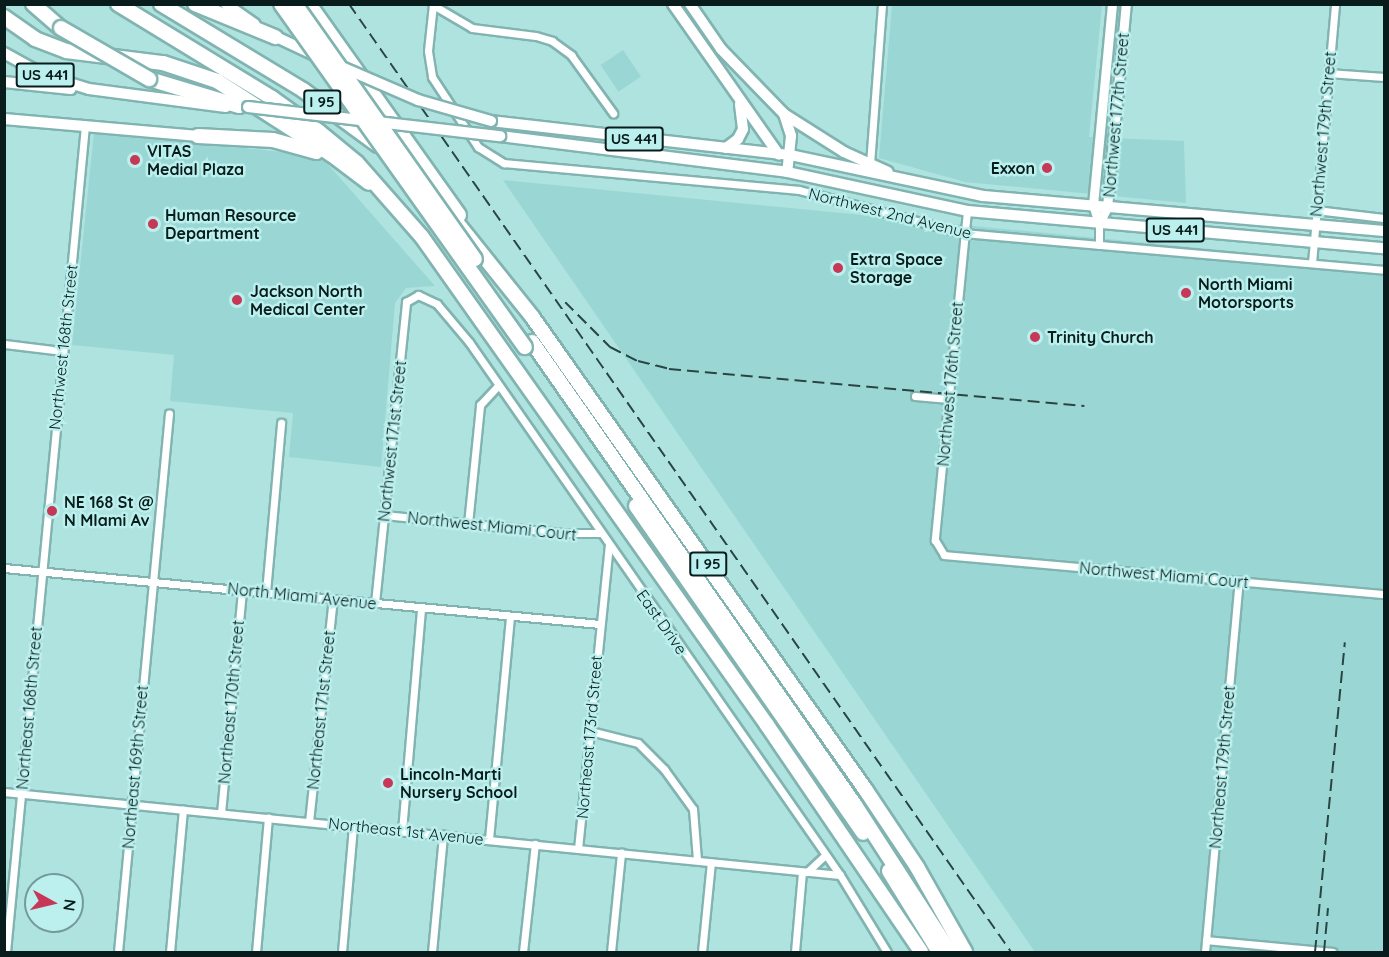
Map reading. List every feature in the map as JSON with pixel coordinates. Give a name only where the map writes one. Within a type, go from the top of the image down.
[{"type":"highway","points":[[33,4],[61,28],[149,79],[243,107]]},
{"type":"highway","name":"I 95","points":[[118,4],[292,112],[357,163],[444,264],[854,850],[921,952]]},
{"type":"highway","name":"I 95","points":[[161,4],[330,107],[410,171],[463,227],[609,423],[865,789],[916,867],[964,952]]},
{"type":"highway","points":[[195,4],[275,37]]},
{"type":"highway","points":[[281,4],[529,344],[855,805],[950,952]]},
{"type":"highway","points":[[296,4],[330,33]]},
{"type":"highway","points":[[296,4],[880,858],[939,952]]},
{"type":"highway","points":[[309,4],[457,207],[463,227]]},
{"type":"highway","points":[[4,17],[35,39],[66,51],[157,62],[204,75],[237,92],[383,192]]},
{"type":"highway","points":[[198,136],[273,140],[338,161]]},
{"type":"main road","name":"US 441","points":[[226,4],[275,37],[344,68],[418,100],[491,121],[778,153]]},
{"type":"main road","points":[[673,4],[778,153],[787,172]]},
{"type":"main road","points":[[690,4],[721,49],[784,114],[844,152],[911,181]]},
{"type":"main road","name":"US 441","points":[[4,53],[44,75],[89,89],[500,136],[787,172]]},
{"type":"main road","points":[[4,82],[89,89]]},
{"type":"main road","points":[[726,148],[743,129],[738,98]]},
{"type":"main road","points":[[784,114],[791,136],[787,172]]},
{"type":"main road","points":[[4,119],[85,124],[198,136]]},
{"type":"main road","name":"Northwest 2nd Avenue","points":[[778,153],[983,196],[1384,231]]},
{"type":"main road","name":"Northwest 2nd Avenue","points":[[787,172],[967,211],[1384,248]]},
{"type":"street","points":[[870,164],[882,4]]},
{"type":"street","name":"Northwest 177th Street","points":[[1099,245],[1099,223],[1093,205],[1112,4]]},
{"type":"street","name":"Northwest 177th Street","points":[[1099,223],[1107,207],[1126,4]]},
{"type":"street","name":"Northwest 179th Street","points":[[1312,263],[1335,4]]},
{"type":"street","points":[[433,5],[472,28],[552,41],[571,55],[613,113]]},
{"type":"street","name":"Northwest 2nd Avenue","points":[[433,5],[429,65],[458,121],[478,147],[504,163],[799,190],[963,233],[1384,270]]},
{"type":"street","points":[[1328,73],[1384,77]]},
{"type":"street","name":"Northwest 168th Street","points":[[42,571],[85,124]]},
{"type":"street","points":[[1316,210],[1384,218]]},
{"type":"street","name":"Northwest 176th Street","points":[[944,555],[934,540],[967,211]]},
{"type":"street","name":"Northwest 171st Street","points":[[375,603],[406,302],[418,295],[429,298]]},
{"type":"street","name":"East Drive","points":[[429,298],[469,342],[498,387],[840,875],[887,952]]},
{"type":"street","points":[[4,344],[62,351]]},
{"type":"street","points":[[468,524],[480,405],[498,387]]},
{"type":"street","points":[[915,396],[949,399]]},
{"type":"street","name":"Northeast 169th Street","points":[[118,952],[169,412]]},
{"type":"street","points":[[266,592],[281,423]]},
{"type":"street","name":"Northwest Miami Court","points":[[384,515],[468,524],[600,533]]},
{"type":"street","name":"Northeast 173rd Street","points":[[578,849],[609,546]]},
{"type":"street","name":"Northwest Miami Court","points":[[944,555],[1384,594]]},
{"type":"street","name":"North Miami Avenue","points":[[4,567],[600,624]]},
{"type":"street","name":"Northeast 168th Street","points":[[6,952],[42,571]]},
{"type":"street","name":"Northeast 179th Street","points":[[1204,952],[1239,581]]},
{"type":"street","name":"Northeast 170th Street","points":[[221,813],[242,590]]},
{"type":"street","name":"Northeast 171st Street","points":[[309,822],[333,599]]},
{"type":"street","points":[[402,831],[420,608]]},
{"type":"street","points":[[489,839],[510,617]]},
{"type":"street","points":[[590,731],[638,743],[664,769],[693,809],[697,860]]},
{"type":"street","name":"Northeast 1st Avenue","points":[[4,792],[840,875]]},
{"type":"street","points":[[170,952],[183,810]]},
{"type":"street","points":[[256,952],[268,818]]},
{"type":"street","points":[[342,952],[354,826]]},
{"type":"street","points":[[432,952],[443,835]]},
{"type":"street","points":[[524,952],[535,844]]},
{"type":"street","points":[[611,952],[621,853]]},
{"type":"street","points":[[795,952],[805,872],[825,855]]},
{"type":"street","points":[[702,952],[711,862]]},
{"type":"street","points":[[1206,940],[1332,952]]},
{"type":"shaded area","points":[[892,5],[1102,5],[1089,137],[1184,141],[1186,203],[965,182],[879,158]]},
{"type":"shaded area","points":[[623,50],[641,77],[619,92],[601,65]]},
{"type":"shaded area","name":"Jackson North Medical Center","points":[[94,132],[302,154],[326,162],[435,286],[406,288],[395,303],[381,467],[289,457],[293,413],[170,401],[174,355],[72,345]]},
{"type":"shaded area","points":[[503,180],[1384,266],[1384,952],[1035,952]]},
{"type":"railway","points":[[349,4],[1011,952]]},
{"type":"railway","points":[[565,302],[610,347],[638,361],[669,369],[1084,406]]},
{"type":"railway","points":[[1315,952],[1345,642]]},
{"type":"railway","points":[[1324,952],[1328,908]]},
{"type":"place","name":"VITAS Medial Plaza","points":[[135,160]]},
{"type":"place","name":"Exxon","points":[[1047,168]]},
{"type":"place","name":"Human Resource Department","points":[[153,224]]},
{"type":"place","name":"Extra Space Storage","points":[[838,268]]},
{"type":"place","name":"North Miami Motorsports","points":[[1186,293]]},
{"type":"place","name":"Jackson North Medical Center","points":[[237,300]]},
{"type":"place","name":"Trinity Church","points":[[1035,337]]},
{"type":"place","name":"NE 168 St @ N MIami Av","points":[[52,511]]},
{"type":"place","name":"Lincoln-Marti Nursery School","points":[[388,783]]}]
